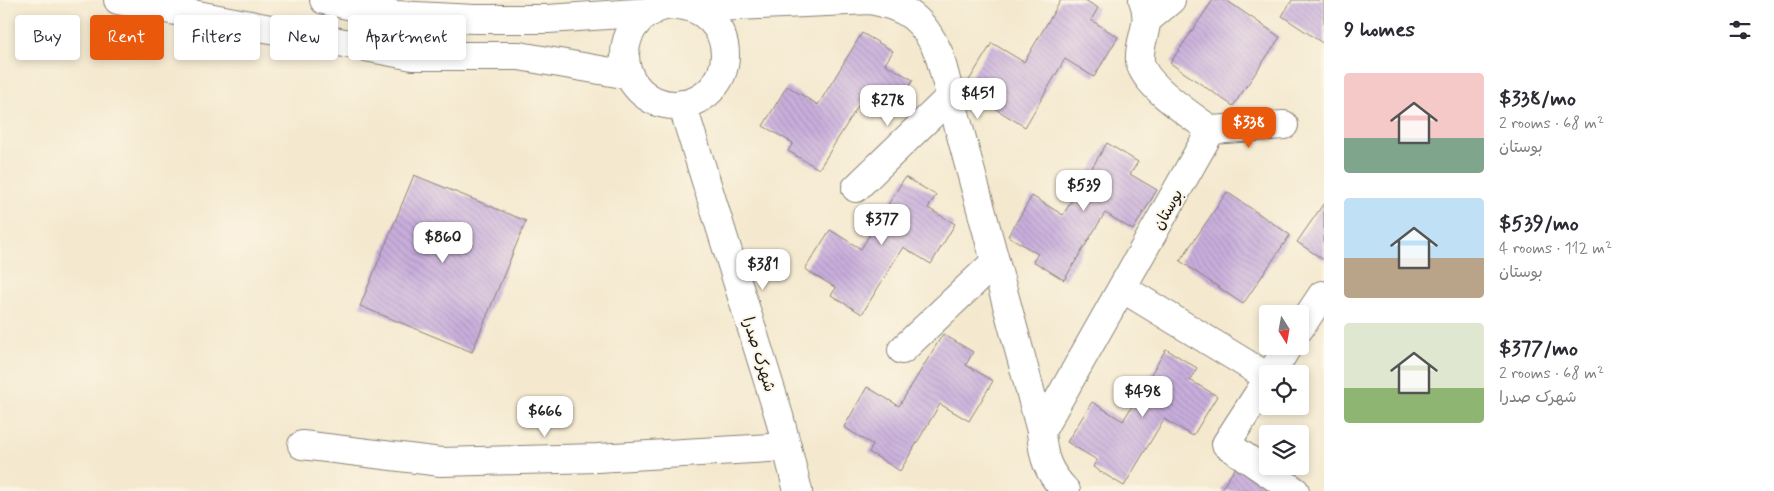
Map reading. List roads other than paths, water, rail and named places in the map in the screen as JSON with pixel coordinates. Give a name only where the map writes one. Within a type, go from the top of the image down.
[{"type":"street","points":[[118,0],[413,56],[519,56],[629,75]]},
{"type":"street","points":[[324,0],[396,15],[554,10],[651,12]]},
{"type":"street","points":[[694,8],[706,15],[716,26],[723,39],[725,53],[724,68],[718,81],[708,92],[696,100],[682,104],[667,104],[653,100],[639,90],[629,75],[625,59],[627,41],[634,26],[651,12],[662,6],[679,5],[694,8],[870,0],[893,4],[913,15],[929,33],[939,54],[1041,431],[1042,450],[1051,476],[1066,491]]},
{"type":"street","points":[[1171,0],[1145,10],[1140,62],[1156,90],[1211,130],[1284,124]]},
{"type":"street","points":[[856,188],[950,97]]},
{"type":"street","name":"شهرک صدرا","points":[[682,104],[787,447],[798,491]]},
{"type":"street","name":"بوستان","points":[[1041,431],[1211,130]]},
{"type":"street","points":[[902,350],[995,262]]},
{"type":"street","points":[[1122,288],[1259,372]]},
{"type":"street","points":[[1309,314],[1322,294],[1324,296]]},
{"type":"street","points":[[1259,392],[1226,444],[1296,491]]},
{"type":"street","points":[[302,445],[441,462],[597,458],[787,447]]}]
